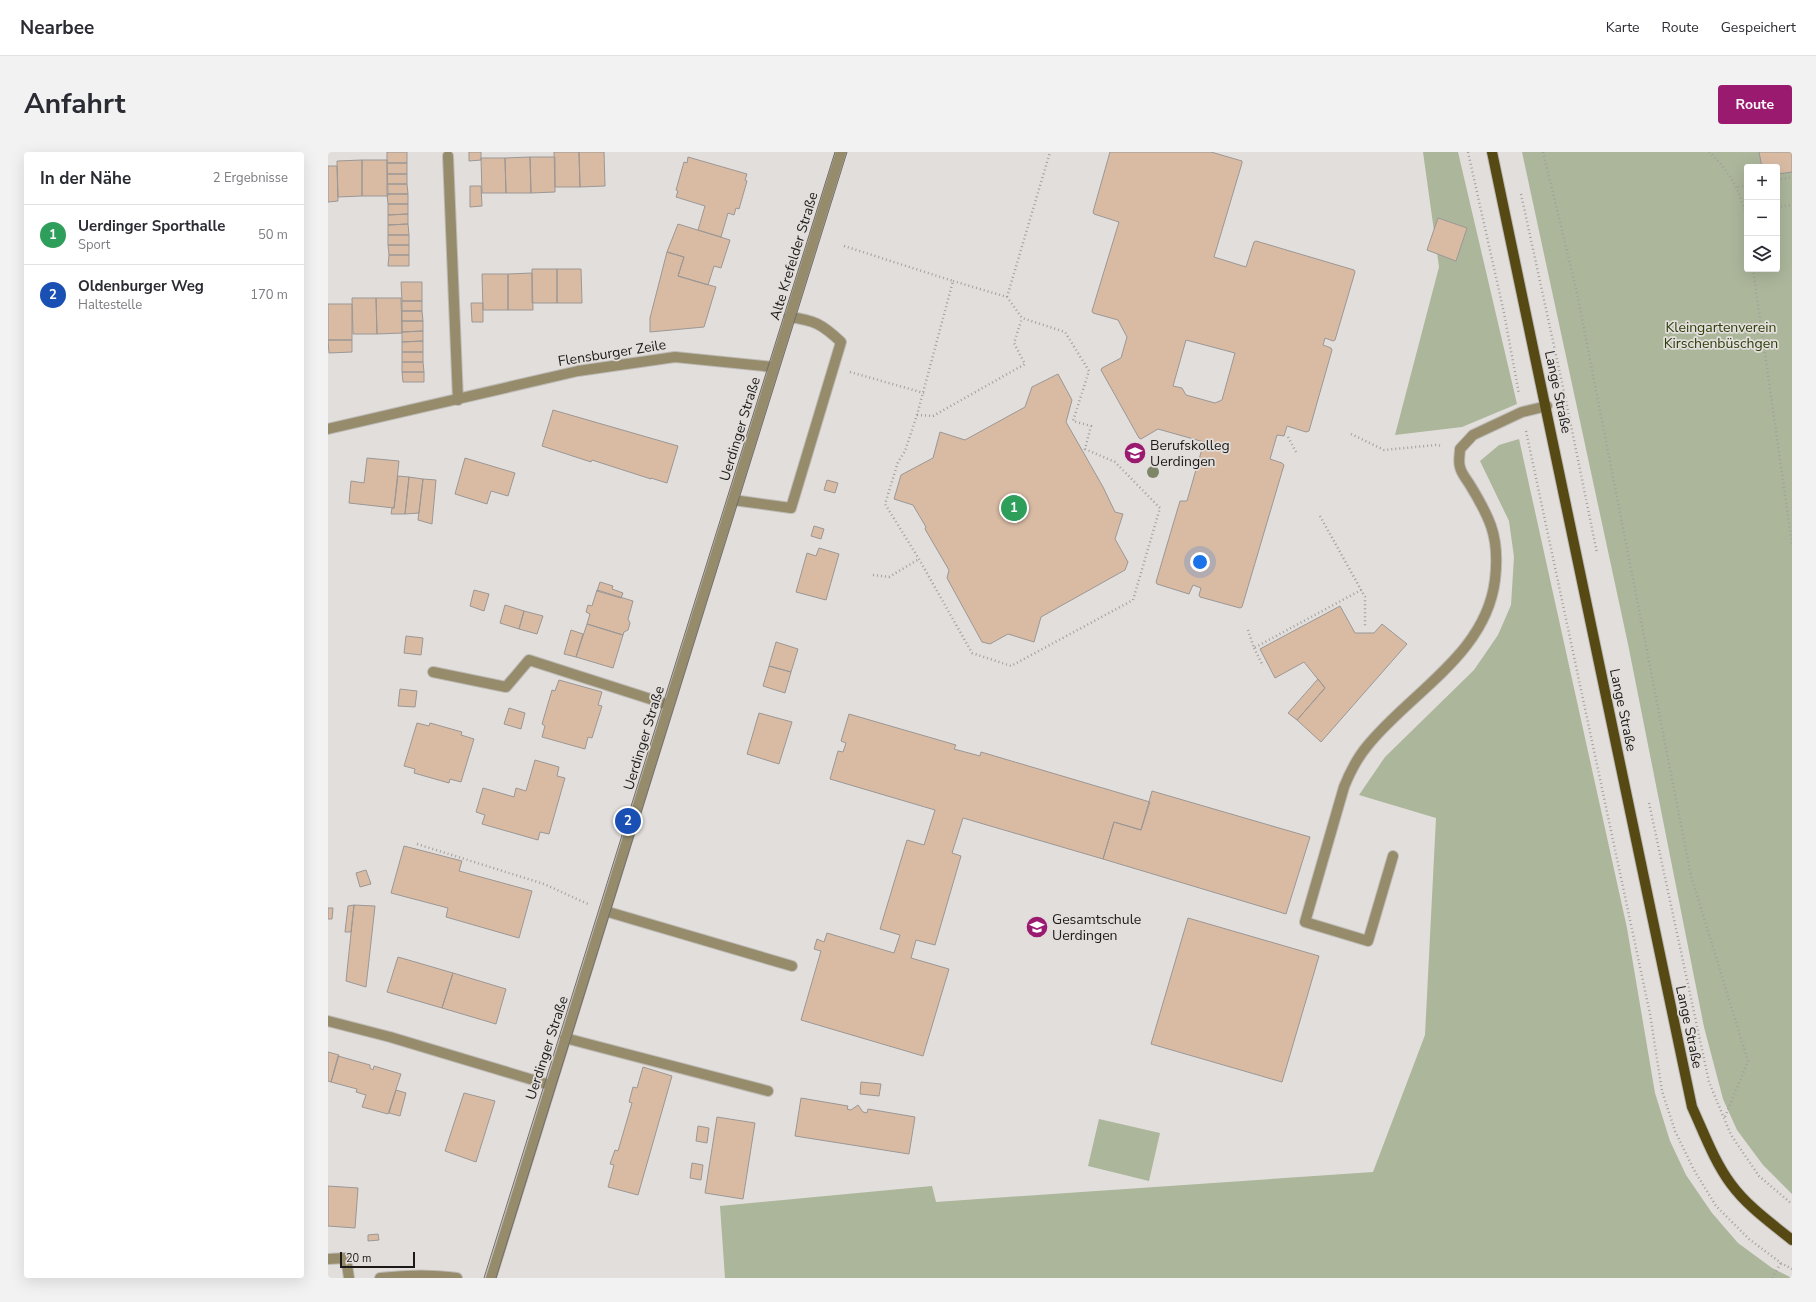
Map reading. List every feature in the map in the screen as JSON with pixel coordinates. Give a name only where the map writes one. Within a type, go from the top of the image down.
[{"type":"main road","name":"Lange Straße","points":[[1492,152],[1547,406],[1692,1107],[1712,1153],[1731,1184],[1759,1214],[1792,1240]]},
{"type":"street","name":"Alte Krefelder Straße","points":[[773,367],[840,152]]},
{"type":"street","points":[[448,156],[458,400]]},
{"type":"street","points":[[733,500],[791,508],[840,342],[828,330],[809,319],[789,317]]},
{"type":"street","name":"Flensburger Zeile","points":[[328,428],[458,400],[578,371],[675,357],[773,367]]},
{"type":"street","name":"Uerdinger Straße","points":[[491,1278],[773,367]]},
{"type":"street","points":[[1393,856],[1368,941],[1305,922],[1344,787],[1351,769],[1368,745],[1400,712],[1457,659],[1474,635],[1488,611],[1495,581],[1496,554],[1491,527],[1474,491],[1460,467],[1460,449],[1473,435],[1522,412],[1547,406]]},
{"type":"street","points":[[433,672],[506,687],[529,660],[669,705]]},
{"type":"street","points":[[605,911],[792,966]]},
{"type":"street","points":[[328,1021],[390,1037],[550,1085]]},
{"type":"street","points":[[565,1038],[768,1091]]},
{"type":"street","points":[[328,1259],[346,1258],[349,1278]]},
{"type":"street","points":[[380,1278],[416,1274],[457,1278]]},
{"type":"path","points":[[1007,297],[1050,152]]},
{"type":"path","points":[[1543,152],[1577,293],[1691,876],[1748,1061],[1723,1120]]},
{"type":"path","points":[[1709,152],[1717,159],[1738,187],[1744,206]]},
{"type":"path","points":[[1780,179],[1792,177]]},
{"type":"path","points":[[1738,187],[1744,186]]},
{"type":"path","points":[[1521,191],[1597,556]]},
{"type":"path","points":[[1780,207],[1792,205]]},
{"type":"path","points":[[844,246],[1007,297],[1022,318],[1065,332],[1089,371],[1073,421],[1091,426],[1085,449],[1115,462],[1160,508],[1133,600],[1011,666],[972,653],[919,559],[885,504],[898,462],[905,451],[924,393],[953,281]]},
{"type":"path","points":[[1754,272],[1792,544]]},
{"type":"path","points":[[917,415],[933,416],[1025,364],[1014,343],[1022,318]]},
{"type":"path","points":[[868,377],[924,393]]},
{"type":"path","points":[[1351,434],[1384,450],[1436,445],[1460,449]]},
{"type":"path","points":[[1288,437],[1297,454]]},
{"type":"path","points":[[1320,516],[1365,597],[1365,627]]},
{"type":"path","points":[[874,575],[888,577],[919,559]]},
{"type":"path","points":[[1254,648],[1361,590]]},
{"type":"path","points":[[1248,630],[1254,648],[1263,666]]},
{"type":"path","points":[[1649,802],[1708,1082],[1723,1120],[1731,1135],[1759,1176],[1792,1204]]},
{"type":"path","points":[[417,844],[544,884],[605,911]]},
{"type":"path","points":[[1772,1278],[1781,1263]]},
{"type":"green space","points":[[1423,152],[1458,152],[1517,404],[1462,427],[1395,435],[1439,267]]},
{"type":"green space","name":"Kleingartenverein Kirschenbüschgen","points":[[1522,152],[1792,152],[1792,1194],[1763,1165],[1737,1130],[1723,1099],[1704,1027],[1628,644]]},
{"type":"green space","points":[[1519,439],[1627,928],[1655,1093],[1670,1141],[1686,1175],[1712,1213],[1738,1243],[1772,1268],[1792,1278],[725,1278],[720,1206],[932,1186],[936,1202],[1373,1172],[1425,1035],[1436,818],[1359,795],[1385,757],[1474,670],[1498,635],[1511,605],[1514,557],[1509,521],[1480,461],[1499,445]]},
{"type":"green space","points":[[1099,1119],[1160,1133],[1149,1181],[1088,1166]]},
{"type":"building","points":[[387,152],[407,152],[407,163],[387,163]]},
{"type":"building","points":[[469,152],[481,152],[481,160],[469,161]]},
{"type":"building","points":[[554,152],[579,152],[580,187],[555,187]]},
{"type":"building","points":[[579,152],[604,152],[605,186],[580,187]]},
{"type":"building","points":[[1110,152],[1211,152],[1242,161],[1214,257],[1246,267],[1254,242],[1256,241],[1354,270],[1355,272],[1335,340],[1333,341],[1325,338],[1323,345],[1331,348],[1332,350],[1309,431],[1306,432],[1287,426],[1284,436],[1277,435],[1270,459],[1284,465],[1242,607],[1240,608],[1200,597],[1199,595],[1201,588],[1193,585],[1189,594],[1157,584],[1156,582],[1180,501],[1187,501],[1204,442],[1158,429],[1141,439],[1139,438],[1101,370],[1102,368],[1121,358],[1127,337],[1118,320],[1093,313],[1092,311],[1119,222],[1094,214],[1093,212]],"holes":[[[1186,340],[1235,353],[1222,400],[1215,403],[1186,395],[1182,388],[1173,386]]]},
{"type":"building","points":[[1759,152],[1792,152],[1792,172],[1780,174],[1780,164],[1761,164]]},
{"type":"building","points":[[530,157],[531,193],[506,193],[505,158]]},
{"type":"building","points":[[530,157],[555,157],[555,192],[531,193]]},
{"type":"building","points":[[688,157],[747,174],[745,180],[747,181],[739,209],[736,208],[734,215],[728,213],[721,237],[698,230],[705,206],[676,197],[678,191],[676,190],[684,162],[687,163]]},
{"type":"building","points":[[481,158],[505,158],[506,193],[482,193]]},
{"type":"building","points":[[362,160],[362,196],[338,197],[337,161]]},
{"type":"building","points":[[362,160],[387,160],[388,196],[362,196]]},
{"type":"building","points":[[387,163],[407,163],[407,174],[387,174]]},
{"type":"building","points":[[328,166],[337,166],[338,201],[328,202]]},
{"type":"building","points":[[387,174],[407,174],[407,184],[387,184]]},
{"type":"building","points":[[387,184],[407,184],[408,194],[387,194]]},
{"type":"building","points":[[470,186],[481,186],[482,206],[470,207]]},
{"type":"building","points":[[387,194],[408,194],[408,204],[388,204]]},
{"type":"building","points":[[388,204],[408,204],[408,214],[388,215]]},
{"type":"building","points":[[408,214],[408,224],[388,225],[388,215]]},
{"type":"building","points":[[1438,218],[1467,228],[1456,261],[1427,250]]},
{"type":"building","points":[[408,224],[409,235],[388,235],[388,225]]},
{"type":"building","points":[[678,224],[730,240],[721,268],[714,266],[708,285],[678,276],[684,257],[667,252]]},
{"type":"building","points":[[388,235],[409,235],[409,245],[388,245]]},
{"type":"building","points":[[388,245],[409,245],[409,255],[389,255]]},
{"type":"building","points":[[667,252],[684,257],[678,276],[716,287],[704,327],[650,332],[650,318]]},
{"type":"building","points":[[389,255],[409,255],[409,266],[388,266]]},
{"type":"building","points":[[532,269],[557,269],[557,303],[532,303]]},
{"type":"building","points":[[557,269],[581,269],[582,303],[557,303]]},
{"type":"building","points":[[532,273],[533,310],[508,310],[508,274]]},
{"type":"building","points":[[482,274],[508,274],[508,310],[483,310]]},
{"type":"building","points":[[401,282],[422,282],[422,301],[402,301]]},
{"type":"building","points":[[352,298],[376,298],[377,334],[353,334]]},
{"type":"building","points":[[376,298],[401,298],[402,333],[377,334]]},
{"type":"building","points":[[402,301],[422,301],[422,311],[402,311]]},
{"type":"building","points":[[471,303],[483,303],[483,322],[472,322]]},
{"type":"building","points":[[328,304],[352,304],[352,340],[328,340]]},
{"type":"building","points":[[402,311],[422,311],[423,321],[402,321]]},
{"type":"building","points":[[402,321],[423,321],[423,331],[402,332]]},
{"type":"building","points":[[423,331],[423,341],[402,342],[402,332]]},
{"type":"building","points":[[328,340],[352,340],[352,352],[329,353]]},
{"type":"building","points":[[423,341],[423,352],[402,352],[402,342]]},
{"type":"building","points":[[402,352],[423,352],[423,362],[402,362]]},
{"type":"building","points":[[402,362],[423,362],[424,372],[402,372]]},
{"type":"building","points":[[402,372],[424,372],[424,382],[403,382]]},
{"type":"building","points":[[1058,374],[1072,400],[1066,422],[1103,487],[1115,512],[1123,514],[1115,539],[1128,562],[1125,570],[1041,617],[1034,642],[1008,634],[990,644],[982,642],[947,578],[949,570],[913,505],[894,499],[901,475],[933,458],[940,432],[965,440],[1025,407],[1032,387]]},
{"type":"building","points":[[553,410],[678,446],[667,483],[592,460],[591,462],[542,446]]},
{"type":"building","points":[[367,458],[399,461],[394,508],[349,503],[351,481],[364,483]]},
{"type":"building","points":[[465,458],[515,473],[508,496],[491,491],[487,504],[455,494]]},
{"type":"building","points":[[398,476],[409,477],[405,514],[391,514],[392,508],[394,508]]},
{"type":"building","points":[[409,477],[423,479],[419,513],[405,514]]},
{"type":"building","points":[[423,479],[436,480],[432,524],[418,520]]},
{"type":"building","points":[[827,480],[838,483],[835,493],[824,490]]},
{"type":"building","points":[[814,526],[824,529],[821,539],[811,536]]},
{"type":"building","points":[[819,548],[839,554],[826,600],[796,592],[807,553],[816,556]]},
{"type":"building","points":[[600,582],[613,586],[612,589],[623,593],[621,598],[597,591]]},
{"type":"building","points":[[474,590],[489,594],[484,611],[470,606]]},
{"type":"building","points":[[597,590],[633,601],[628,619],[630,623],[628,630],[624,632],[623,635],[587,624],[590,614],[586,612],[588,605],[592,606]]},
{"type":"building","points":[[505,605],[524,611],[519,629],[500,623]]},
{"type":"building","points":[[1340,606],[1355,633],[1374,633],[1382,624],[1407,644],[1321,742],[1297,720],[1325,688],[1304,662],[1275,678],[1260,649]]},
{"type":"building","points":[[524,611],[543,616],[537,634],[519,629]]},
{"type":"building","points":[[587,624],[623,635],[613,668],[576,657]]},
{"type":"building","points":[[571,630],[583,634],[576,657],[564,654]]},
{"type":"building","points":[[406,636],[423,638],[421,655],[404,653]]},
{"type":"building","points":[[776,642],[798,649],[791,672],[769,666]]},
{"type":"building","points":[[769,666],[791,672],[785,693],[763,686]]},
{"type":"building","points":[[1318,679],[1325,688],[1297,720],[1288,713]]},
{"type":"building","points":[[559,680],[602,692],[598,705],[602,706],[592,738],[588,737],[585,749],[542,737],[545,726],[542,724],[552,690],[555,691]]},
{"type":"building","points":[[400,689],[417,691],[415,707],[398,706]]},
{"type":"building","points":[[509,708],[525,713],[521,729],[504,724]]},
{"type":"building","points":[[759,713],[792,722],[779,764],[747,754]]},
{"type":"building","points":[[849,714],[956,745],[954,749],[980,756],[981,752],[1150,802],[1141,830],[1114,822],[1103,859],[963,818],[952,853],[961,856],[935,945],[916,940],[911,958],[949,969],[923,1056],[801,1020],[821,951],[814,949],[817,939],[824,942],[827,933],[894,953],[900,935],[880,929],[907,840],[924,845],[935,810],[830,779],[838,751],[843,752],[846,743],[841,741]]},
{"type":"building","points":[[417,723],[429,726],[430,723],[462,732],[461,735],[474,739],[461,782],[450,779],[449,783],[414,773],[415,769],[404,766]]},
{"type":"building","points":[[535,760],[559,767],[557,776],[565,778],[549,834],[540,832],[538,840],[482,824],[485,815],[476,812],[483,788],[514,797],[516,788],[526,791]]},
{"type":"building","points":[[1152,791],[1310,837],[1286,914],[1103,859],[1114,822],[1141,830]]},
{"type":"building","points":[[404,846],[462,861],[459,871],[532,891],[519,938],[446,917],[448,908],[391,893]]},
{"type":"building","points":[[366,870],[371,884],[360,887],[356,873]]},
{"type":"building","points":[[354,905],[351,932],[345,932],[348,906]]},
{"type":"building","points":[[354,905],[375,906],[366,987],[346,981]]},
{"type":"building","points":[[328,908],[333,908],[332,919],[328,919]]},
{"type":"building","points":[[1188,918],[1319,956],[1282,1082],[1151,1044]]},
{"type":"building","points":[[398,957],[453,973],[442,1008],[387,992]]},
{"type":"building","points":[[453,973],[506,989],[496,1024],[442,1008]]},
{"type":"building","points":[[328,1052],[339,1055],[331,1082],[328,1081]]},
{"type":"building","points":[[338,1056],[370,1065],[370,1068],[373,1070],[374,1066],[401,1074],[388,1114],[362,1107],[366,1095],[356,1092],[357,1089],[331,1082]]},
{"type":"building","points":[[643,1067],[672,1076],[638,1195],[608,1187],[614,1165],[610,1164],[615,1150],[618,1151],[632,1103],[629,1102],[633,1087],[637,1088]]},
{"type":"building","points":[[861,1082],[881,1084],[879,1096],[860,1094]]},
{"type":"building","points":[[396,1090],[406,1093],[400,1116],[389,1113]]},
{"type":"building","points":[[464,1093],[495,1101],[476,1162],[445,1151]]},
{"type":"building","points":[[801,1098],[848,1106],[847,1109],[851,1110],[858,1105],[863,1112],[867,1113],[868,1109],[915,1117],[909,1154],[795,1136]]},
{"type":"building","points":[[717,1117],[755,1123],[743,1199],[705,1193]]},
{"type":"building","points":[[698,1126],[709,1128],[707,1143],[696,1141]]},
{"type":"building","points":[[692,1163],[703,1165],[701,1180],[690,1178]]},
{"type":"building","points":[[328,1186],[358,1188],[355,1228],[328,1226]]},
{"type":"building","points":[[378,1234],[379,1240],[368,1241],[368,1235]]},
{"type":"tram line","points":[[484,1278],[835,152]]},
{"type":"tram line","points":[[496,1278],[847,152]]},
{"type":"place","name":"Berufskolleg Uerdingen","points":[[1135,453]]},
{"type":"place","name":"Uerdinger Sporthalle","points":[[1014,508]]},
{"type":"place","name":"Oldenburger Weg","points":[[628,821]]},
{"type":"place","name":"Gesamtschule Uerdingen","points":[[1037,927]]}]
